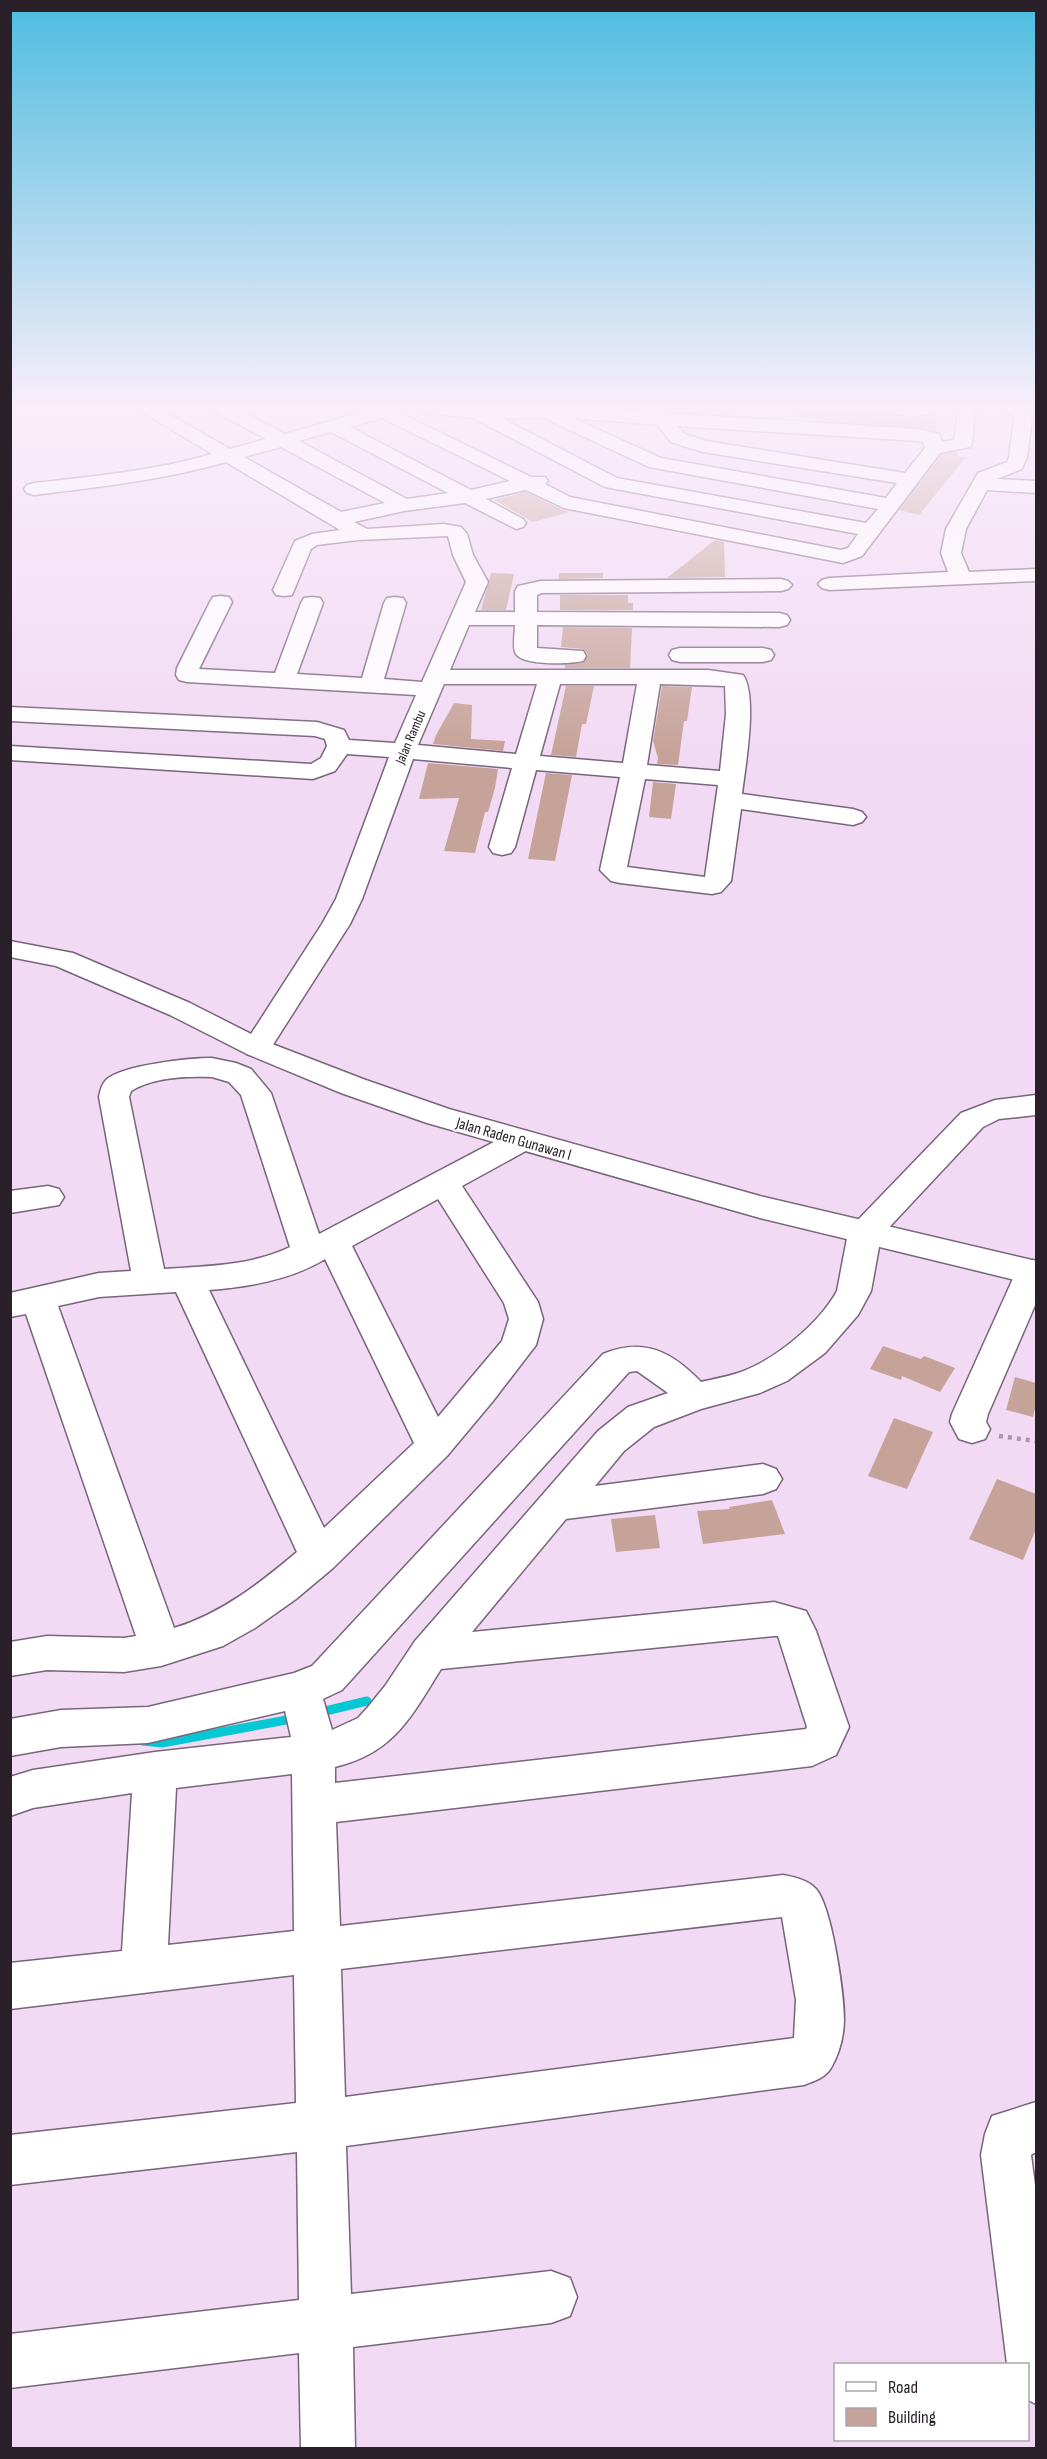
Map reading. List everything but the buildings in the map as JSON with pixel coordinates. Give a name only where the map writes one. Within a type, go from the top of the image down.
[{"type":"main road","points":[[343,523],[358,534]]},
{"type":"main road","points":[[663,523],[843,557],[855,552],[876,523]]},
{"type":"main road","points":[[830,523],[870,530]]},
{"type":"main road","points":[[959,523],[951,553],[962,578]]},
{"type":"main road","name":"Jalan Rambu","points":[[257,1048],[336,924],[349,899],[404,750],[477,582],[457,534],[444,530],[396,535],[358,534]]},
{"type":"main road","points":[[285,590],[302,545],[312,540],[358,534]]},
{"type":"main road","points":[[829,584],[1036,575]]},
{"type":"main road","points":[[620,656],[531,655],[526,652],[524,594],[531,588],[781,585]]},
{"type":"main road","points":[[715,586],[728,655]]},
{"type":"main road","points":[[221,602],[188,668],[187,675],[371,686],[550,678],[653,667],[728,655],[763,654]]},
{"type":"main road","points":[[283,681],[312,603]]},
{"type":"main road","points":[[371,686],[395,603]]},
{"type":"main road","points":[[461,618],[779,620]]},
{"type":"main road","points":[[653,667],[726,678],[735,680],[737,684],[730,790],[718,881],[715,885],[707,887],[616,873],[612,868],[634,771],[653,667]]},
{"type":"main road","points":[[502,847],[550,678]]},
{"type":"main road","points":[[10,714],[317,729],[336,735],[339,746],[330,764],[313,772],[10,753]]},
{"type":"main road","points":[[339,746],[634,771],[853,817]]},
{"type":"main road","name":"Jalan Raden Gunawan I","points":[[10,949],[63,959],[117,981],[257,1048],[373,1094],[522,1140],[760,1207],[1035,1273]]},
{"type":"main road","points":[[150,1281],[114,1097],[117,1086],[127,1080],[178,1071],[217,1067],[236,1073],[247,1081],[256,1094],[321,1248],[434,1446]]},
{"type":"main road","points":[[328,2448],[314,1805],[307,1719],[327,1678],[616,1363],[632,1356],[640,1357],[679,1383],[747,1384],[774,1372],[813,1344],[846,1306],[854,1291],[865,1233],[972,1120],[982,1113],[1036,1105]]},
{"type":"main road","points":[[161,1649],[24,1301],[99,1285],[236,1276],[277,1267],[321,1248],[522,1140]]},
{"type":"main road","points":[[10,1659],[47,1653],[124,1655],[161,1649],[209,1634],[241,1616],[282,1588],[319,1557],[434,1446],[518,1344],[526,1319],[521,1302],[444,1183]]},
{"type":"main road","points":[[10,1202],[48,1197]]},
{"type":"main road","points":[[972,1429],[968,1422],[970,1414],[1035,1273]]},
{"type":"main road","points":[[187,1279],[319,1557]]},
{"type":"main road","points":[[10,1738],[24,1733],[55,1729],[307,1719],[344,1746],[373,1731],[400,1699],[429,1653],[554,1506],[626,1428],[649,1414],[679,1383]]},
{"type":"main road","points":[[554,1506],[763,1479]]},
{"type":"main road","points":[[314,1805],[812,1747],[820,1742],[828,1727],[792,1623],[774,1619],[429,1653]]},
{"type":"main road","points":[[10,1797],[33,1789],[155,1771],[307,1719]]},
{"type":"main road","points":[[144,1970],[155,1771]]},
{"type":"main road","points":[[10,1986],[783,1896],[794,1898],[802,1906],[820,1996],[818,2042],[814,2053],[804,2061],[321,2125],[10,2160]]},
{"type":"main road","points":[[1036,2127],[1010,2134],[1006,2155],[1036,2377]]},
{"type":"main road","points":[[10,2361],[325,2326],[551,2297]]},
{"type":"path","points":[[972,1429],[982,1434],[1036,1441]]},
{"type":"waterway","points":[[317,1713],[367,1701]]},
{"type":"waterway","points":[[143,1741],[162,1743],[297,1718]]}]
